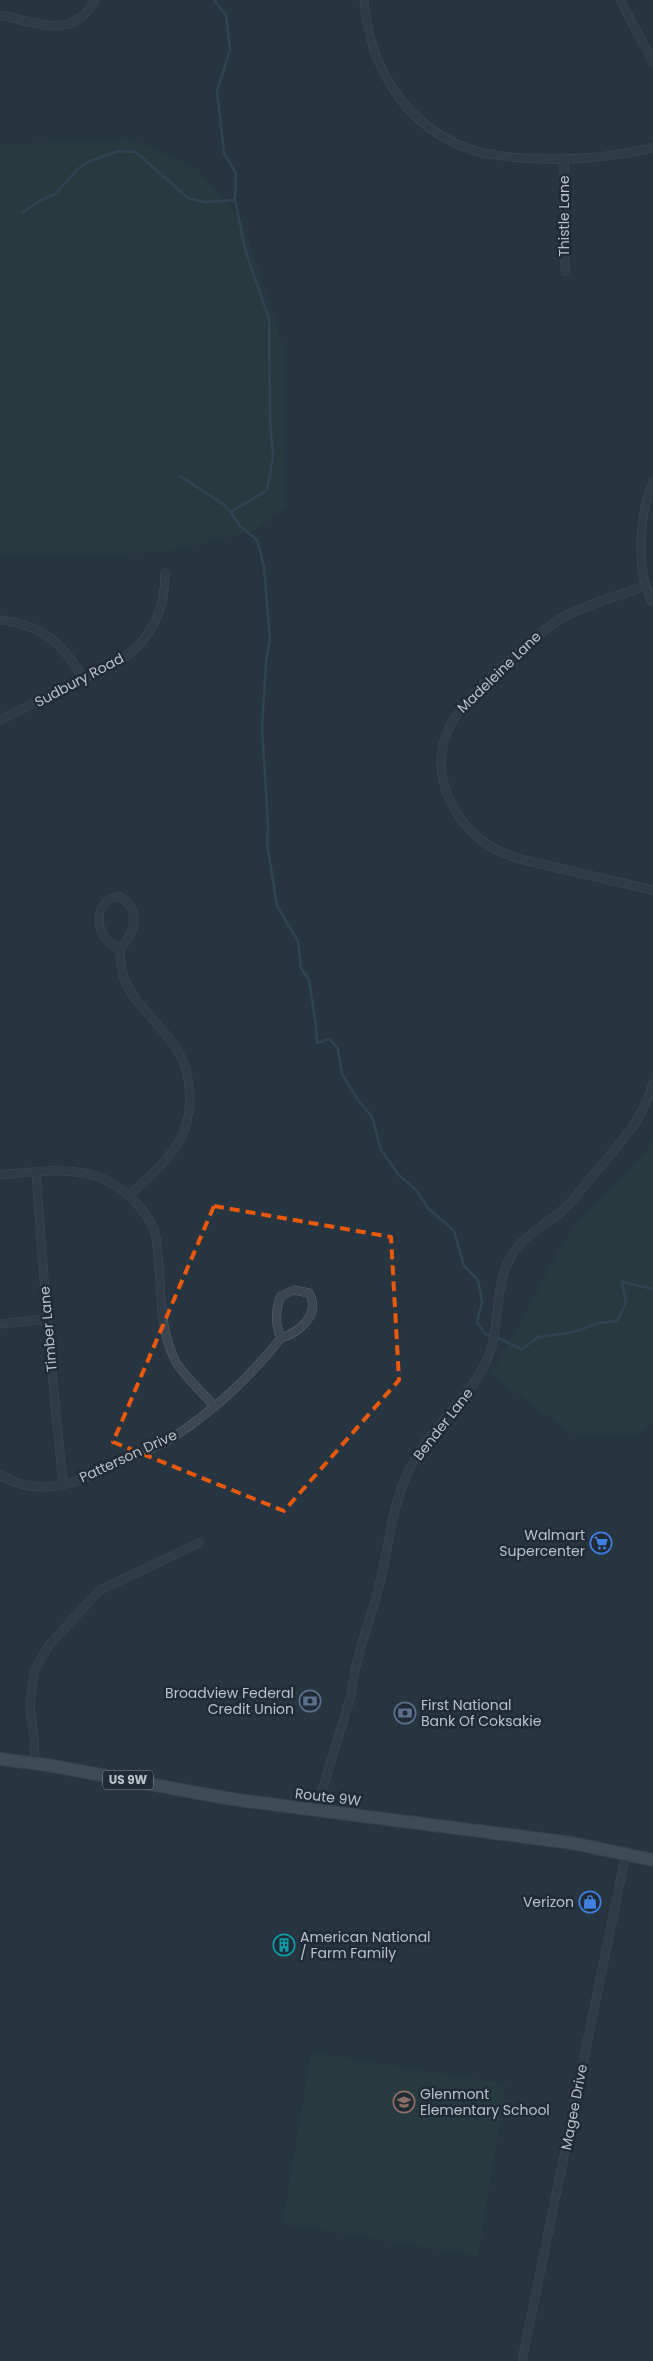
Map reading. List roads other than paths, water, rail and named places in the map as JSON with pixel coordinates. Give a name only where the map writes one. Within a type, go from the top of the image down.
[{"type":"main road","name":"Route 9W","points":[[0,1759],[231,1800],[557,1841],[626,1852],[653,1860]]},
{"type":"street","points":[[0,15],[59,26],[75,21],[88,11],[95,0]]},
{"type":"street","points":[[364,0],[372,48],[386,80],[411,112],[445,139],[470,150],[492,155],[564,160],[653,148]]},
{"type":"street","points":[[620,0],[653,62]]},
{"type":"street","name":"Thistle Lane","points":[[564,160],[565,271]]},
{"type":"street","points":[[653,482],[645,504],[642,526],[645,586],[653,603]]},
{"type":"street","name":"Sudbury Road","points":[[0,720],[123,659],[146,636],[162,606],[165,573]]},
{"type":"street","name":"Madeleine Lane","points":[[645,586],[566,616],[547,627],[468,698],[454,715],[447,732],[442,753],[442,773],[448,795],[457,816],[470,832],[485,845],[506,856],[653,890]]},
{"type":"street","points":[[0,620],[16,622],[46,635],[70,656],[84,679]]},
{"type":"street","points":[[118,896],[125,899],[130,905],[134,920],[130,936],[119,948],[105,940],[99,918],[104,903],[110,898],[118,896]]},
{"type":"street","points":[[119,948],[124,979],[138,1001],[176,1048],[187,1070],[190,1093],[186,1122],[175,1148],[129,1195]]},
{"type":"street","name":"Bender Lane","points":[[316,1811],[351,1695],[353,1675],[372,1613],[404,1480],[421,1449],[466,1394],[487,1360],[494,1335],[499,1287],[506,1265],[521,1243],[570,1204],[630,1132],[645,1109],[653,1084]]},
{"type":"street","points":[[0,1175],[70,1170],[96,1174],[129,1195],[145,1213],[156,1237],[166,1332],[171,1349],[177,1363],[213,1405]]},
{"type":"street","name":"Timber Lane","points":[[36,1172],[47,1319],[63,1485]]},
{"type":"street","name":"Patterson Drive","points":[[0,1476],[30,1487],[45,1488],[63,1485],[93,1475],[170,1440],[200,1419],[265,1358],[281,1338],[294,1332],[308,1320],[313,1307],[309,1293],[294,1290],[281,1296],[276,1314],[281,1338]]},
{"type":"street","points":[[0,1324],[47,1319]]},
{"type":"street","points":[[35,1764],[30,1707],[32,1687],[35,1669],[49,1645],[100,1590],[199,1543]]},
{"type":"street","name":"Magee Drive","points":[[522,2361],[626,1852]]},
{"type":"waterway","points":[[214,0],[226,15],[230,49],[217,91],[224,153],[236,173],[235,200],[246,253],[269,319],[270,422],[273,456],[267,490],[231,512],[240,526],[257,540],[264,567],[270,639],[266,661],[262,727],[268,825],[267,842],[277,906],[298,941],[301,968],[309,980],[317,1043],[330,1039],[338,1049],[342,1074],[358,1100],[372,1117],[381,1150],[399,1175],[416,1190],[428,1208],[454,1231],[464,1266],[478,1280],[482,1302],[477,1322],[485,1334],[490,1335]]},
{"type":"waterway","points":[[22,213],[39,201],[55,194],[78,169],[88,162],[118,151],[136,152],[188,198],[205,202],[235,200]]},
{"type":"waterway","points":[[180,476],[223,504],[231,512]]},
{"type":"waterway","points":[[498,1338],[522,1349],[538,1337],[574,1332],[598,1323],[617,1321],[626,1303],[622,1282],[653,1289]]},
{"type":"place","name":"Walmart Supercenter","points":[[601,1543]]},
{"type":"place","name":"Broadview Federal Credit Union","points":[[310,1701]]},
{"type":"place","name":"First National Bank Of Coksakie","points":[[405,1713]]},
{"type":"place","name":"Verizon","points":[[590,1902]]},
{"type":"place","name":"American National / Farm Family","points":[[284,1945]]},
{"type":"place","name":"Glenmont Elementary School","points":[[404,2102]]}]
